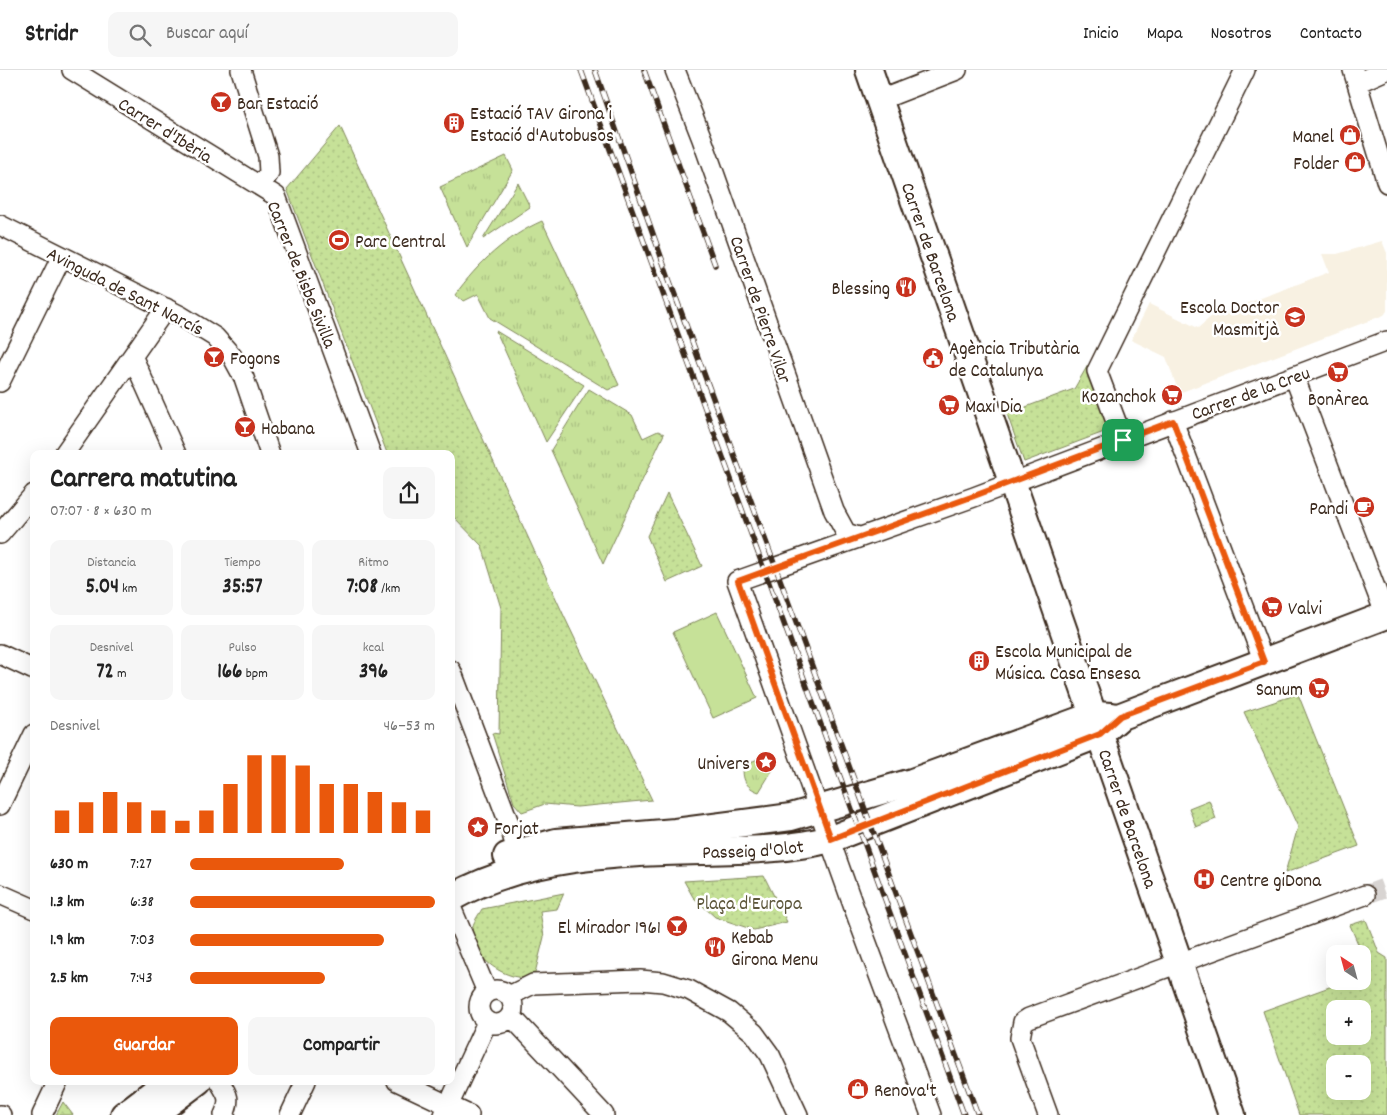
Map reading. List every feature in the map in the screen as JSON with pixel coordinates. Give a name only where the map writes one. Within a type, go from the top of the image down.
[{"type":"main road","name":"Carrer de Barcelona","points":[[869,70],[1232,1115]]},
{"type":"main road","points":[[1097,725],[1387,616]]},
{"type":"main road","name":"Passeig d'Olot","points":[[455,878],[517,852],[556,842],[791,818],[1097,725]]},
{"type":"main road","name":"Passeig d'Olot","points":[[455,896],[476,884],[519,869],[569,859],[664,852],[800,847],[831,839],[1097,725]]},
{"type":"main road","points":[[124,1115],[164,1085]]},
{"type":"main road","points":[[153,1115],[193,1085]]},
{"type":"street","name":"Carrer d'Ibèria","points":[[72,70],[260,186]]},
{"type":"street","name":"Carrer de Bisbe Sivilla","points":[[241,70],[268,156],[269,173],[260,186],[276,196],[370,450]]},
{"type":"street","name":"Carrer de Pierre Vilar","points":[[675,70],[706,148],[834,511],[846,533],[859,537]]},
{"type":"street","points":[[880,100],[957,70]]},
{"type":"street","points":[[1123,440],[1097,371],[1244,70]]},
{"type":"street","points":[[1386,70],[1355,76],[1387,184]]},
{"type":"street","name":"Avinguda de Sant Narcís","points":[[0,225],[204,329],[232,356],[244,378],[269,450]]},
{"type":"street","points":[[0,382],[62,256]]},
{"type":"street","points":[[67,450],[133,358],[166,308]]},
{"type":"street","name":"Carrer de la Creu","points":[[820,809],[738,581],[1387,341]]},
{"type":"street","points":[[133,358],[174,450]]},
{"type":"street","points":[[1294,376],[1387,616]]},
{"type":"street","points":[[1173,421],[1264,662]]},
{"type":"street","points":[[0,534],[30,499]]},
{"type":"street","points":[[0,654],[30,668]]},
{"type":"street","points":[[455,680],[510,823],[517,852]]},
{"type":"street","points":[[0,805],[30,742]]},
{"type":"street","points":[[820,809],[931,1115]]},
{"type":"street","points":[[0,894],[30,907]]},
{"type":"street","points":[[1048,1115],[1020,1038],[1023,1022],[1035,1015],[1365,895]]},
{"type":"street","points":[[455,916],[487,992]]},
{"type":"street","points":[[509,996],[533,984],[640,980],[663,982],[689,990],[729,1012],[754,1033],[770,1054],[798,1115]]},
{"type":"street","points":[[498,990],[509,996],[513,1007],[511,1016],[500,1024],[488,1022],[482,1018],[479,1008],[482,997],[487,992],[498,990]]},
{"type":"street","points":[[511,1016],[604,1115]]},
{"type":"street","points":[[446,1110],[488,1022]]},
{"type":"street","points":[[42,1115],[56,1085]]},
{"type":"street","points":[[223,1085],[229,1095],[230,1102],[224,1115]]},
{"type":"street","points":[[290,1115],[304,1085]]},
{"type":"street","points":[[404,1085],[446,1110],[469,1115]]},
{"type":"shaded area","name":"Escola Doctor Masmitjà","points":[[1382,241],[1387,253],[1387,311],[1384,315],[1179,393],[1166,357],[1131,340],[1149,304],[1198,328],[1220,309],[1222,313],[1329,272],[1322,254],[1337,254]]},
{"type":"green space","name":"Parc Central","points":[[340,126],[564,616],[652,800],[577,807],[545,804],[522,812],[514,803],[492,733],[499,734],[501,608],[482,546],[455,518],[455,450],[386,450],[287,189]]},
{"type":"green space","points":[[506,156],[513,170],[467,247],[440,187]]},
{"type":"green space","points":[[518,183],[530,207],[483,239]]},
{"type":"green space","points":[[542,221],[619,385],[608,390],[490,318],[478,294],[464,301],[455,295],[473,272],[494,252],[516,235]]},
{"type":"green space","points":[[496,331],[584,385],[546,442]]},
{"type":"green space","points":[[1088,365],[1112,429],[1024,462],[1007,414],[1074,389]]},
{"type":"green space","points":[[589,389],[632,415],[643,438],[658,431],[664,434],[603,564],[551,450]]},
{"type":"green space","points":[[667,493],[702,566],[667,582],[647,536]]},
{"type":"green space","points":[[717,612],[757,698],[713,718],[673,632]]},
{"type":"green space","points":[[1298,694],[1359,846],[1285,873],[1298,827],[1244,712]]},
{"type":"green space","points":[[769,754],[778,761],[759,792],[751,788],[746,782],[743,774],[744,765]]},
{"type":"green space","points":[[1209,800],[1216,819],[1196,827],[1189,808]]},
{"type":"green space","name":"Plaça d'Europa","points":[[764,876],[787,922],[754,930],[715,917],[693,897],[684,881]]},
{"type":"green space","points":[[564,893],[557,909],[540,911],[544,937],[534,977],[524,978],[502,972],[484,959],[477,950],[472,930],[482,909]]},
{"type":"green space","points":[[1366,920],[1379,953],[1387,958],[1387,1115],[1299,1115],[1263,1011],[1326,988],[1326,990],[1371,990],[1371,945],[1359,945],[1350,925]]},
{"type":"green space","points":[[63,1102],[73,1115],[56,1115]]},
{"type":"tunnel","points":[[1365,895],[1387,887]]},
{"type":"railway","points":[[581,70],[964,1115]]},
{"type":"railway","points":[[595,70],[669,279],[978,1115]]},
{"type":"railway","points":[[644,70],[715,265]]},
{"type":"place","name":"Bar Estació","points":[[221,102]]},
{"type":"place","name":"Estació TAV Girona i Estació d'Autobusos","points":[[454,123]]},
{"type":"place","name":"Manel","points":[[1350,135]]},
{"type":"place","name":"Folder","points":[[1355,162]]},
{"type":"place","name":"Parc Central","points":[[339,240]]},
{"type":"place","name":"Blessing","points":[[906,287]]},
{"type":"place","name":"Escola Doctor Masmitjà","points":[[1295,317]]},
{"type":"place","name":"Fogons","points":[[214,357]]},
{"type":"place","name":"Agència Tributària de Catalunya","points":[[933,358]]},
{"type":"place","name":"BonÀrea","points":[[1338,372]]},
{"type":"place","name":"Kozanchok","points":[[1172,395]]},
{"type":"place","name":"Maxi Dia","points":[[949,405]]},
{"type":"place","name":"Habana","points":[[245,427]]},
{"type":"place","name":"Pandi","points":[[1364,507]]},
{"type":"place","name":"Valvi","points":[[1272,607]]},
{"type":"place","name":"Escola Municipal de Música. Casa Ensesa","points":[[979,661]]},
{"type":"place","name":"Sanum","points":[[1319,688]]},
{"type":"place","name":"Univers","points":[[766,762]]},
{"type":"place","name":"Forjat","points":[[478,827]]},
{"type":"place","name":"Centre giDona","points":[[1204,879]]},
{"type":"place","name":"El Mirador 1961","points":[[677,926]]},
{"type":"place","name":"Kebab Girona Menu","points":[[715,947]]},
{"type":"place","name":"Renova't","points":[[858,1089]]},
{"type":"route","points":[[1173,421],[1264,662],[1120,716],[1100,734],[831,839],[738,581],[1123,440],[1173,421]]}]
